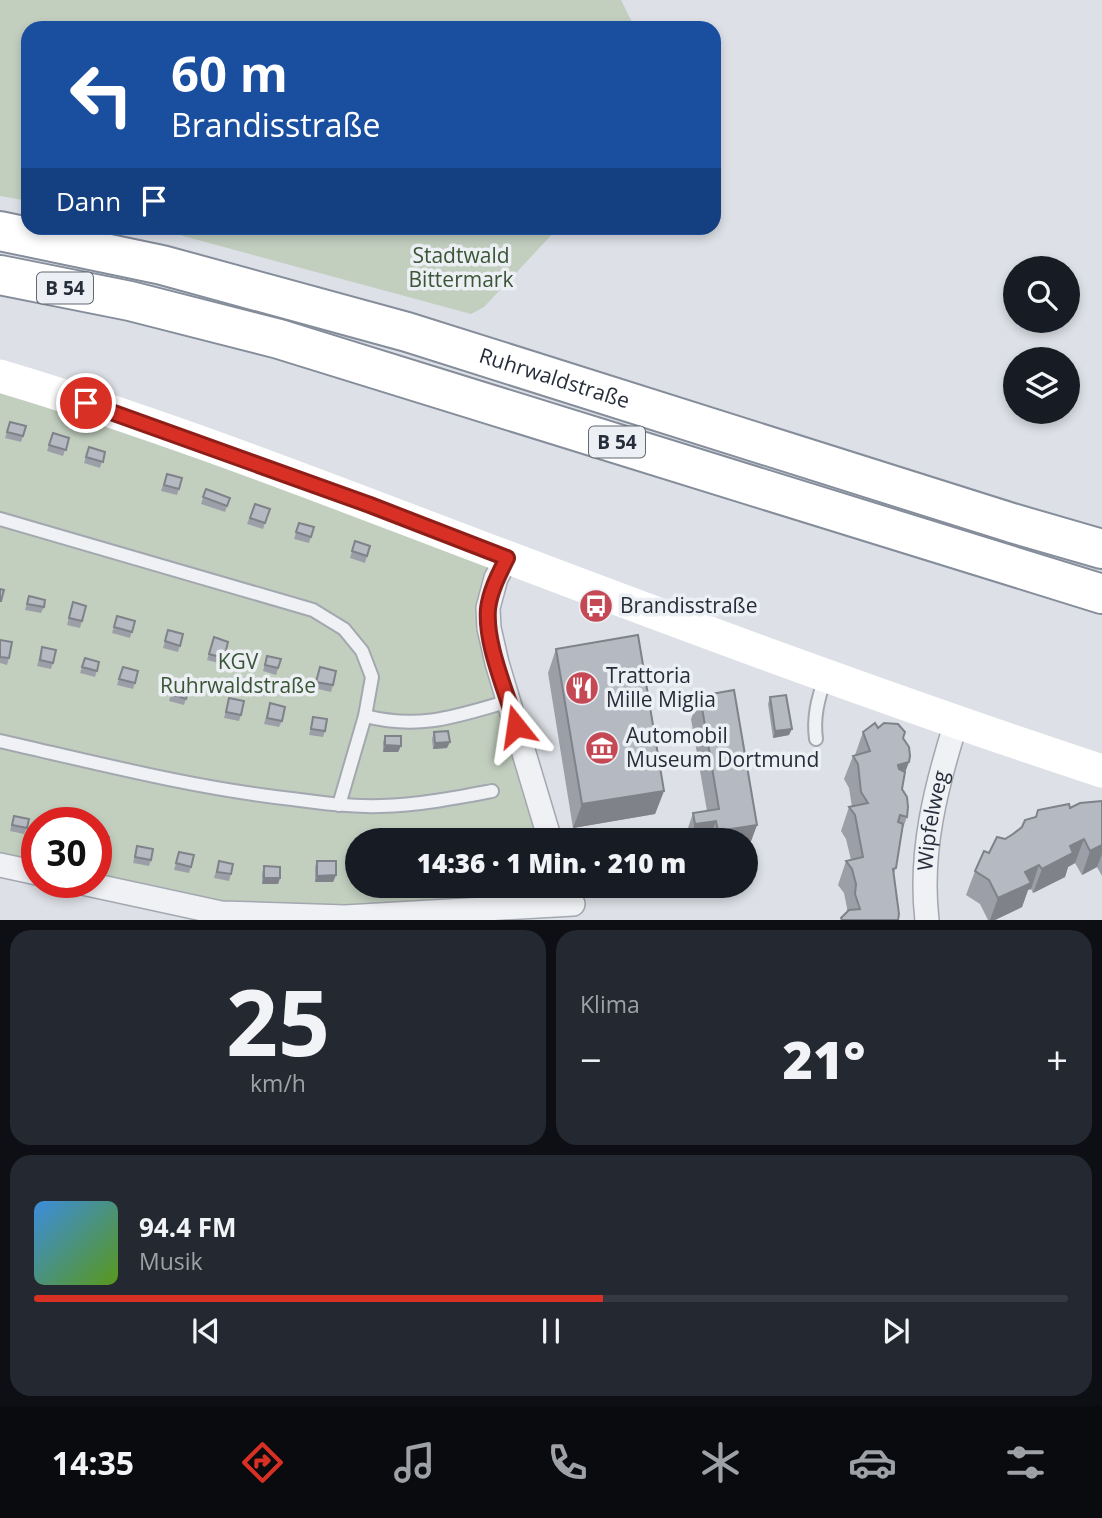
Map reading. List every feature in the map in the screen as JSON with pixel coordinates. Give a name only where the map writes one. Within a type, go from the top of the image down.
[{"type":"highway","name":"Ruhrwaldstraße","points":[[0,231],[162,265],[407,332],[1102,549]]},
{"type":"highway","name":"B 54","points":[[0,275],[130,300],[279,339],[1102,594]]},
{"type":"street","points":[[0,376],[62,394],[201,444],[956,723],[1102,771]]},
{"type":"street","points":[[507,558],[496,578],[488,608],[489,628],[546,828]]},
{"type":"street","name":"Wipfelweg","points":[[926,919],[925,874],[930,826],[944,761],[956,723]]},
{"type":"street","points":[[0,865],[21,870]]},
{"type":"street","points":[[112,889],[221,913],[345,917],[573,903]]},
{"type":"lane","points":[[0,519],[313,610],[344,629],[362,651],[372,677],[365,716],[340,805]]},
{"type":"lane","points":[[816,739],[816,705],[826,675]]},
{"type":"lane","points":[[365,716],[414,723],[457,716],[509,701]]},
{"type":"lane","points":[[0,741],[251,795],[340,805],[434,803],[492,791]]},
{"type":"green space","points":[[0,0],[621,0],[632,21],[21,21],[21,200],[0,196]]},
{"type":"green space","name":"Stadtwald Bittermark","points":[[180,235],[551,235],[484,307],[471,314]]},
{"type":"green space","name":"KGV Ruhrwaldstraße","points":[[0,376],[507,558],[488,608],[547,828],[345,828],[345,898],[571,898],[573,904],[221,913],[112,886],[112,807],[21,807],[21,870],[0,865]]},
{"type":"building","points":[[10,422],[26,426],[23,436],[7,432]]},
{"type":"building","points":[[53,433],[69,438],[66,450],[49,445]]},
{"type":"building","points":[[89,447],[105,452],[103,462],[86,457]]},
{"type":"building","points":[[167,474],[182,478],[179,489],[164,485]]},
{"type":"building","points":[[206,489],[230,498],[227,506],[203,497]]},
{"type":"building","points":[[255,504],[270,509],[265,523],[250,518]]},
{"type":"building","points":[[299,523],[314,527],[311,537],[296,532]]},
{"type":"building","points":[[355,541],[370,546],[367,556],[352,551]]},
{"type":"building","points":[[29,596],[45,600],[44,607],[27,604]]},
{"type":"building","points":[[73,602],[86,606],[82,621],[69,618]]},
{"type":"building","points":[[117,616],[135,621],[132,632],[114,627]]},
{"type":"building","points":[[168,630],[183,634],[180,646],[165,641]]},
{"type":"building","name":"Automobil Museum Dortmund","points":[[638,635],[664,791],[582,804],[556,649]]},
{"type":"building","points":[[214,637],[228,642],[224,658],[209,654]]},
{"type":"building","points":[[0,640],[12,642],[9,658],[0,657]]},
{"type":"building","points":[[42,647],[56,650],[53,663],[40,660]]},
{"type":"building","points":[[267,656],[281,659],[278,668],[265,665]]},
{"type":"building","points":[[85,658],[99,662],[97,671],[82,667]]},
{"type":"building","points":[[123,667],[138,671],[135,683],[119,679]]},
{"type":"building","points":[[320,667],[336,671],[333,685],[316,682]]},
{"type":"building","points":[[175,681],[190,686],[186,699],[172,694]]},
{"type":"building","points":[[734,690],[757,825],[717,828],[716,821],[695,824],[693,813],[719,809],[700,696]]},
{"type":"building","points":[[786,695],[792,729],[775,731],[770,697]]},
{"type":"building","points":[[229,698],[244,701],[241,715],[226,712]]},
{"type":"building","points":[[270,703],[285,707],[282,721],[267,718]]},
{"type":"building","points":[[313,717],[327,719],[325,731],[311,729]]},
{"type":"building","points":[[875,723],[878,728],[884,723],[898,724],[905,732],[903,738],[909,747],[909,762],[898,765],[899,769],[905,772],[902,789],[907,797],[908,807],[907,817],[900,815],[898,822],[903,824],[896,868],[893,869],[898,920],[842,920],[849,910],[860,909],[852,869],[846,861],[863,857],[855,815],[849,807],[868,803],[861,792],[858,764],[853,756],[870,751],[863,732]]},
{"type":"building","points":[[448,731],[450,742],[435,743],[434,732]]},
{"type":"building","points":[[385,736],[401,736],[401,746],[385,745]]},
{"type":"building","points":[[1102,801],[1102,845],[1090,851],[1084,839],[1070,846],[1073,853],[1042,869],[1039,865],[1025,872],[1031,883],[998,898],[989,880],[975,871],[984,851],[989,853],[997,837],[1005,839],[1013,834],[1022,827],[1025,820],[1036,817],[1038,810],[1069,804],[1070,808],[1080,803]]},
{"type":"building","points":[[14,816],[21,817],[21,827],[12,825]]},
{"type":"building","points":[[137,846],[153,849],[151,860],[135,857]]},
{"type":"building","points":[[179,852],[194,855],[191,867],[176,863]]},
{"type":"building","points":[[219,861],[233,864],[231,874],[217,872]]},
{"type":"building","points":[[317,861],[336,861],[336,875],[317,876]]},
{"type":"building","points":[[264,866],[280,867],[280,878],[264,878]]},
{"type":"place","name":"Brandisstraße","points":[[596,606]]},
{"type":"place","name":"Trattoria Mille Miglia","points":[[582,688]]},
{"type":"place","name":"Automobil Museum Dortmund","points":[[602,748]]},
{"type":"route","points":[[86,403],[370,505],[507,558],[496,578],[488,608],[489,628],[516,726]]}]
